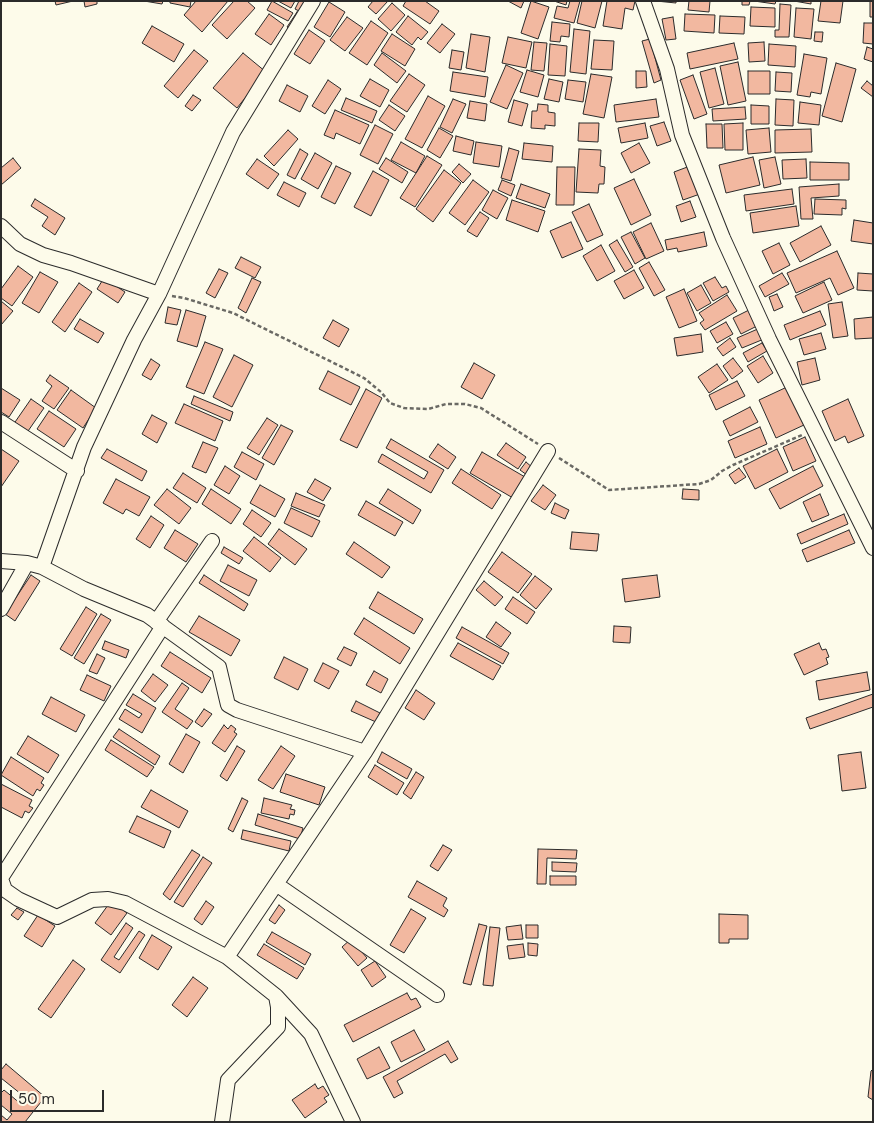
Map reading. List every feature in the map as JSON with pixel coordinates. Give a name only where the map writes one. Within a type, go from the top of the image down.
[{"type":"street","points":[[42,567],[84,447],[134,340],[159,294],[233,132],[313,1]]},
{"type":"street","points":[[643,1],[667,69],[682,134],[723,238],[813,430],[873,548]]},
{"type":"street","points":[[1,226],[20,244],[43,255],[79,265],[159,294]]},
{"type":"street","points":[[1,422],[77,471]]},
{"type":"street","points":[[227,957],[365,752],[548,451]]},
{"type":"street","points":[[212,541],[1,878],[5,890],[18,899],[57,918],[92,900],[108,898],[125,903],[227,957],[276,996],[311,1034],[353,1122]]},
{"type":"street","points":[[1,562],[42,567],[84,589],[147,615],[220,667],[228,705],[237,710],[365,752]]},
{"type":"street","points":[[1,609],[27,564]]},
{"type":"street","points":[[276,884],[437,995]]},
{"type":"street","points":[[222,1122],[228,1080],[278,1027],[276,996]]},
{"type":"path","points":[[159,294],[184,298],[233,313],[364,378],[381,392],[390,403],[404,408],[428,409],[446,404],[465,404],[481,408],[609,490],[699,484],[711,480],[733,465],[813,430]]},
{"type":"building","points":[[55,1],[73,1],[56,5]]},
{"type":"building","points":[[84,1],[97,1],[97,4],[85,7]]},
{"type":"building","points":[[144,1],[163,1],[162,4]]},
{"type":"building","points":[[170,1],[191,1],[190,7],[170,3]]},
{"type":"building","points":[[196,1],[228,1],[202,32],[184,15]]},
{"type":"building","points":[[234,1],[247,1],[255,8],[227,39],[212,25]]},
{"type":"building","points":[[272,1],[293,13],[288,21],[267,10]]},
{"type":"building","points":[[278,1],[295,1],[291,8]]},
{"type":"building","points":[[299,1],[307,1],[301,12],[295,9]]},
{"type":"building","points":[[373,1],[388,1],[376,14],[368,7]]},
{"type":"building","points":[[406,1],[425,1],[439,11],[430,24],[403,6]]},
{"type":"building","points":[[508,1],[524,1],[521,8]]},
{"type":"building","points":[[531,1],[549,7],[538,39],[521,33]]},
{"type":"building","points":[[554,1],[567,1],[566,5]]},
{"type":"building","points":[[570,1],[580,1],[574,23],[554,18],[557,6],[568,8]]},
{"type":"building","points":[[582,1],[602,1],[595,28],[577,23]]},
{"type":"building","points":[[607,1],[635,1],[633,10],[625,8],[622,29],[603,26]]},
{"type":"building","points":[[656,1],[676,1],[676,3]]},
{"type":"building","points":[[689,1],[710,1],[709,12],[688,10]]},
{"type":"building","points":[[742,1],[750,1],[749,5],[742,5]]},
{"type":"building","points":[[754,1],[776,1],[775,4]]},
{"type":"building","points":[[794,1],[811,1],[811,4]]},
{"type":"building","points":[[821,1],[843,1],[840,23],[818,21]]},
{"type":"building","points":[[870,1],[873,1],[873,17],[870,17]]},
{"type":"building","points":[[329,2],[345,12],[330,37],[314,27]]},
{"type":"building","points":[[392,3],[405,15],[391,31],[378,19]]},
{"type":"building","points":[[780,4],[791,5],[789,37],[775,37],[775,30],[779,30]]},
{"type":"building","points":[[751,7],[775,8],[775,27],[750,26]]},
{"type":"building","points":[[796,8],[814,9],[811,39],[794,37]]},
{"type":"building","points":[[297,12],[303,17],[292,31],[287,27]]},
{"type":"building","points":[[269,14],[284,25],[271,45],[255,34]]},
{"type":"building","points":[[685,14],[715,15],[714,33],[684,31]]},
{"type":"building","points":[[408,16],[428,32],[421,40],[418,37],[412,45],[396,32]]},
{"type":"building","points":[[720,16],[745,17],[744,34],[719,33]]},
{"type":"building","points":[[347,17],[363,28],[345,51],[330,40]]},
{"type":"building","points":[[673,17],[676,39],[666,40],[662,19]]},
{"type":"building","points":[[371,21],[388,33],[367,65],[349,53]]},
{"type":"building","points":[[552,22],[570,24],[569,37],[561,36],[560,42],[550,41]]},
{"type":"building","points":[[864,23],[873,23],[873,44],[863,43]]},
{"type":"building","points":[[442,24],[455,34],[440,53],[427,43]]},
{"type":"building","points":[[152,26],[184,44],[174,62],[142,43]]},
{"type":"building","points":[[574,29],[590,31],[586,74],[570,72]]},
{"type":"building","points":[[309,30],[325,41],[310,64],[294,54]]},
{"type":"building","points":[[815,32],[823,32],[822,42],[814,41]]},
{"type":"building","points":[[392,34],[415,49],[405,66],[381,51]]},
{"type":"building","points":[[471,34],[490,37],[485,72],[466,68]]},
{"type":"building","points":[[508,37],[532,42],[526,68],[502,63]]},
{"type":"building","points":[[650,39],[661,80],[654,83],[642,41]]},
{"type":"building","points":[[594,40],[614,41],[612,70],[591,69]]},
{"type":"building","points":[[534,42],[547,43],[544,71],[531,70]]},
{"type":"building","points":[[764,42],[765,61],[749,62],[748,43]]},
{"type":"building","points":[[734,43],[738,59],[690,69],[687,53]]},
{"type":"building","points":[[550,44],[567,46],[565,76],[548,75]]},
{"type":"building","points":[[769,44],[796,46],[795,67],[768,65]]},
{"type":"building","points":[[867,47],[873,49],[873,62],[864,59]]},
{"type":"building","points":[[194,50],[208,61],[178,98],[164,86]]},
{"type":"building","points":[[452,50],[464,52],[461,70],[449,68]]},
{"type":"building","points":[[243,53],[266,72],[237,108],[213,88]]},
{"type":"building","points":[[382,53],[406,71],[397,83],[374,65]]},
{"type":"building","points":[[804,54],[827,58],[821,94],[811,92],[810,97],[797,95]]},
{"type":"building","points":[[738,62],[746,101],[728,105],[720,66]]},
{"type":"building","points":[[836,63],[856,69],[842,122],[822,116]]},
{"type":"building","points":[[506,65],[523,73],[507,109],[490,102]]},
{"type":"building","points":[[715,68],[724,104],[709,108],[700,72]]},
{"type":"building","points":[[527,70],[544,75],[538,97],[520,92]]},
{"type":"building","points":[[636,71],[646,71],[647,87],[636,88]]},
{"type":"building","points":[[748,71],[770,71],[770,94],[748,94]]},
{"type":"building","points":[[453,72],[488,77],[485,97],[450,91]]},
{"type":"building","points":[[776,72],[792,73],[791,92],[775,91]]},
{"type":"building","points":[[409,74],[425,85],[407,112],[390,101]]},
{"type":"building","points":[[591,74],[612,77],[604,118],[583,114]]},
{"type":"building","points":[[693,75],[707,114],[694,119],[680,80]]},
{"type":"building","points":[[370,79],[389,90],[380,107],[360,96]]},
{"type":"building","points":[[549,79],[563,82],[559,102],[544,99]]},
{"type":"building","points":[[328,80],[341,89],[325,114],[312,106]]},
{"type":"building","points":[[568,80],[586,82],[583,102],[565,99]]},
{"type":"building","points":[[867,81],[873,86],[873,97],[861,88]]},
{"type":"building","points":[[287,85],[308,96],[300,112],[279,101]]},
{"type":"building","points":[[193,95],[201,100],[192,111],[185,106]]},
{"type":"building","points":[[428,96],[445,106],[422,148],[405,139]]},
{"type":"building","points":[[346,98],[377,111],[372,123],[341,110]]},
{"type":"building","points":[[453,99],[466,104],[452,133],[440,127]]},
{"type":"building","points":[[656,99],[659,117],[616,122],[614,105]]},
{"type":"building","points":[[776,99],[794,100],[793,126],[775,125]]},
{"type":"building","points":[[514,100],[528,104],[522,126],[508,122]]},
{"type":"building","points":[[470,101],[487,104],[485,121],[467,118]]},
{"type":"building","points":[[800,102],[821,105],[819,125],[798,123]]},
{"type":"building","points":[[538,104],[548,105],[548,112],[555,113],[555,126],[545,125],[545,129],[531,128],[532,111],[537,111]]},
{"type":"building","points":[[389,105],[405,116],[395,131],[379,120]]},
{"type":"building","points":[[751,105],[769,106],[769,124],[751,124]]},
{"type":"building","points":[[745,107],[746,119],[713,121],[712,109]]},
{"type":"building","points":[[335,110],[369,125],[360,144],[336,133],[334,139],[324,135]]},
{"type":"building","points":[[664,122],[671,141],[657,146],[650,126]]},
{"type":"building","points":[[579,123],[599,123],[598,142],[578,141]]},
{"type":"building","points":[[645,123],[648,138],[621,143],[618,128]]},
{"type":"building","points":[[743,123],[743,150],[725,150],[724,124]]},
{"type":"building","points":[[706,124],[722,124],[723,148],[707,148]]},
{"type":"building","points":[[375,125],[393,134],[378,164],[360,155]]},
{"type":"building","points":[[439,128],[453,136],[440,158],[427,150]]},
{"type":"building","points":[[769,128],[771,152],[748,154],[746,130]]},
{"type":"building","points":[[811,129],[812,152],[775,153],[775,130]]},
{"type":"building","points":[[288,130],[298,139],[274,166],[264,156]]},
{"type":"building","points":[[456,136],[474,141],[471,155],[453,151]]},
{"type":"building","points":[[401,142],[425,156],[416,173],[391,160]]},
{"type":"building","points":[[476,142],[502,146],[499,167],[473,163]]},
{"type":"building","points":[[524,143],[553,146],[552,162],[522,159]]},
{"type":"building","points":[[639,143],[650,163],[631,173],[621,153]]},
{"type":"building","points":[[509,148],[519,151],[511,181],[501,178]]},
{"type":"building","points":[[300,149],[308,154],[295,179],[287,175]]},
{"type":"building","points":[[579,149],[601,150],[600,166],[605,167],[604,184],[599,184],[598,193],[576,192]]},
{"type":"building","points":[[315,153],[332,163],[318,189],[301,179]]},
{"type":"building","points":[[427,156],[442,165],[415,207],[400,198]]},
{"type":"building","points":[[753,157],[760,185],[726,193],[719,165]]},
{"type":"building","points":[[775,157],[781,184],[764,188],[759,160]]},
{"type":"building","points":[[13,158],[21,168],[1,185],[1,168]]},
{"type":"building","points":[[386,158],[408,172],[402,183],[379,169]]},
{"type":"building","points":[[257,159],[279,174],[268,189],[246,174]]},
{"type":"building","points":[[806,159],[807,178],[783,179],[782,160]]},
{"type":"building","points":[[810,162],[849,163],[849,180],[810,180]]},
{"type":"building","points":[[459,164],[471,174],[463,183],[452,172]]},
{"type":"building","points":[[336,166],[351,173],[335,204],[321,197]]},
{"type":"building","points":[[690,166],[700,194],[683,200],[674,172]]},
{"type":"building","points":[[557,167],[575,167],[574,205],[556,205]]},
{"type":"building","points":[[444,170],[461,183],[433,222],[416,209]]},
{"type":"building","points":[[373,171],[389,180],[371,216],[354,207]]},
{"type":"building","points":[[634,179],[651,215],[631,225],[614,188]]},
{"type":"building","points":[[473,180],[489,192],[465,225],[449,213]]},
{"type":"building","points":[[502,180],[515,185],[511,196],[498,190]]},
{"type":"building","points":[[284,182],[306,193],[299,207],[277,195]]},
{"type":"building","points":[[521,184],[550,194],[545,208],[516,198]]},
{"type":"building","points":[[839,184],[839,196],[811,198],[813,219],[801,219],[799,187]]},
{"type":"building","points":[[792,189],[794,204],[746,211],[744,195]]},
{"type":"building","points":[[493,190],[508,198],[497,219],[482,210]]},
{"type":"building","points":[[35,199],[65,218],[55,235],[42,226],[48,217],[31,206]]},
{"type":"building","points":[[815,199],[846,200],[846,209],[842,208],[842,215],[814,214]]},
{"type":"building","points":[[512,200],[545,211],[538,232],[506,220]]},
{"type":"building","points":[[690,201],[696,217],[681,222],[676,206]]},
{"type":"building","points":[[589,204],[603,235],[587,242],[572,212]]},
{"type":"building","points":[[796,206],[799,226],[753,233],[750,213]]},
{"type":"building","points":[[480,212],[489,218],[477,237],[467,231]]},
{"type":"building","points":[[854,220],[873,223],[873,244],[851,241]]},
{"type":"building","points":[[571,222],[583,249],[562,258],[550,231]]},
{"type":"building","points":[[651,223],[664,251],[646,259],[633,232]]},
{"type":"building","points":[[821,226],[831,245],[800,262],[790,243]]},
{"type":"building","points":[[631,232],[645,258],[635,264],[621,237]]},
{"type":"building","points":[[704,232],[707,246],[678,252],[677,248],[667,250],[665,240]]},
{"type":"building","points":[[617,240],[633,267],[625,272],[609,245]]},
{"type":"building","points":[[779,243],[790,265],[773,274],[762,251]]},
{"type":"building","points":[[601,245],[615,271],[597,281],[583,256]]},
{"type":"building","points":[[837,251],[854,288],[838,295],[830,278],[796,293],[787,273]]},
{"type":"building","points":[[241,257],[261,267],[255,278],[235,268]]},
{"type":"building","points":[[649,262],[665,290],[654,296],[639,268]]},
{"type":"building","points":[[18,266],[33,277],[12,306],[1,298],[1,289]]},
{"type":"building","points":[[219,269],[228,273],[215,298],[206,293]]},
{"type":"building","points":[[634,270],[644,288],[624,299],[614,281]]},
{"type":"building","points":[[40,272],[58,282],[39,313],[22,303]]},
{"type":"building","points":[[782,273],[789,284],[765,297],[759,286]]},
{"type":"building","points":[[858,273],[873,274],[873,291],[857,290]]},
{"type":"building","points":[[715,277],[722,288],[726,286],[729,292],[713,301],[703,283]]},
{"type":"building","points":[[104,278],[125,292],[118,303],[97,289]]},
{"type":"building","points":[[252,278],[261,282],[246,313],[238,308]]},
{"type":"building","points":[[824,282],[832,300],[803,313],[795,296]]},
{"type":"building","points":[[79,283],[92,292],[65,332],[52,322]]},
{"type":"building","points":[[701,285],[711,303],[697,311],[687,293]]},
{"type":"building","points":[[684,289],[697,321],[679,328],[666,297]]},
{"type":"building","points":[[777,294],[783,307],[774,311],[769,297]]},
{"type":"building","points":[[727,295],[737,311],[705,330],[700,323],[704,320],[699,313]]},
{"type":"building","points":[[1,301],[13,311],[1,325]]},
{"type":"building","points":[[842,302],[848,336],[833,338],[828,304]]},
{"type":"building","points":[[168,307],[181,310],[177,325],[165,323]]},
{"type":"building","points":[[751,309],[759,325],[741,334],[733,318]]},
{"type":"building","points":[[186,310],[206,316],[197,347],[177,341]]},
{"type":"building","points":[[820,311],[826,325],[790,340],[784,325]]},
{"type":"building","points":[[873,317],[873,338],[855,339],[854,319]]},
{"type":"building","points":[[80,319],[104,333],[98,343],[74,329]]},
{"type":"building","points":[[333,320],[349,329],[339,347],[323,338]]},
{"type":"building","points":[[726,322],[733,334],[717,343],[710,331]]},
{"type":"building","points":[[760,328],[764,339],[742,348],[737,338]]},
{"type":"building","points":[[821,333],[826,349],[804,355],[799,339]]},
{"type":"building","points":[[701,334],[703,352],[677,356],[674,338]]},
{"type":"building","points":[[730,338],[736,347],[723,356],[717,348]]},
{"type":"building","points":[[205,342],[223,349],[204,394],[186,387]]},
{"type":"building","points":[[762,343],[767,351],[748,362],[743,353]]},
{"type":"building","points":[[234,355],[253,365],[232,407],[213,397]]},
{"type":"building","points":[[763,356],[773,373],[758,383],[747,366]]},
{"type":"building","points":[[733,358],[743,371],[732,379],[723,366]]},
{"type":"building","points":[[815,358],[820,380],[802,385],[797,362]]},
{"type":"building","points":[[151,359],[160,365],[151,380],[142,375]]},
{"type":"building","points":[[474,363],[495,375],[482,399],[461,387]]},
{"type":"building","points":[[717,364],[728,380],[709,393],[698,377]]},
{"type":"building","points":[[328,371],[360,387],[351,405],[319,389]]},
{"type":"building","points":[[50,375],[69,388],[54,409],[42,401],[52,386],[46,381]]},
{"type":"building","points":[[737,381],[745,396],[716,410],[709,395]]},
{"type":"building","points":[[787,387],[804,425],[776,438],[759,400]]},
{"type":"building","points":[[1,388],[20,400],[9,417],[1,412]]},
{"type":"building","points":[[366,389],[382,398],[357,448],[340,440]]},
{"type":"building","points":[[71,390],[96,408],[83,428],[57,410]]},
{"type":"building","points":[[194,396],[233,412],[230,421],[191,404]]},
{"type":"building","points":[[31,399],[44,408],[26,434],[13,425]]},
{"type":"building","points":[[848,399],[864,436],[848,443],[845,436],[835,441],[822,411]]},
{"type":"building","points":[[184,404],[223,421],[215,441],[175,423]]},
{"type":"building","points":[[750,407],[758,422],[730,436],[723,421]]},
{"type":"building","points":[[49,411],[76,429],[64,447],[37,429]]},
{"type":"building","points":[[152,415],[167,423],[157,443],[142,434]]},
{"type":"building","points":[[267,418],[278,425],[259,455],[247,448]]},
{"type":"building","points":[[281,425],[293,431],[274,465],[262,458]]},
{"type":"building","points":[[760,427],[767,444],[735,458],[728,441]]},
{"type":"building","points":[[805,437],[816,461],[793,471],[783,447]]},
{"type":"building","points":[[391,439],[444,470],[431,493],[378,462],[382,454],[424,479],[428,472],[386,448]]},
{"type":"building","points":[[203,442],[218,448],[206,473],[192,467]]},
{"type":"building","points":[[506,443],[526,457],[518,469],[497,455]]},
{"type":"building","points":[[438,444],[456,457],[448,469],[429,457]]},
{"type":"building","points":[[1,449],[19,461],[1,487]]},
{"type":"building","points":[[107,449],[147,471],[142,481],[101,458]]},
{"type":"building","points":[[777,449],[788,472],[755,489],[743,466]]},
{"type":"building","points":[[242,452],[264,464],[256,480],[234,467]]},
{"type":"building","points":[[482,452],[525,477],[513,498],[470,473]]},
{"type":"building","points":[[526,462],[533,468],[527,475],[520,470]]},
{"type":"building","points":[[225,466],[240,476],[229,494],[214,485]]},
{"type":"building","points":[[813,466],[823,486],[780,509],[769,489]]},
{"type":"building","points":[[739,468],[746,477],[735,484],[729,475]]},
{"type":"building","points":[[461,469],[501,495],[492,509],[452,483]]},
{"type":"building","points":[[183,473],[206,488],[197,503],[173,488]]},
{"type":"building","points":[[116,479],[150,497],[139,516],[126,509],[123,514],[103,503]]},
{"type":"building","points":[[315,479],[331,488],[323,501],[307,492]]},
{"type":"building","points":[[260,485],[285,499],[275,517],[250,503]]},
{"type":"building","points":[[543,485],[556,495],[545,510],[531,501]]},
{"type":"building","points":[[167,489],[191,508],[179,524],[154,505]]},
{"type":"building","points":[[211,489],[241,509],[231,524],[202,504]]},
{"type":"building","points":[[388,489],[421,510],[413,524],[379,503]]},
{"type":"building","points":[[683,489],[699,490],[699,500],[682,499]]},
{"type":"building","points":[[296,493],[325,505],[319,517],[291,506]]},
{"type":"building","points":[[820,494],[829,515],[812,522],[803,502]]},
{"type":"building","points":[[366,501],[403,522],[395,536],[358,515]]},
{"type":"building","points":[[555,503],[569,510],[565,519],[551,513]]},
{"type":"building","points":[[291,508],[320,521],[312,537],[284,523]]},
{"type":"building","points":[[252,510],[271,523],[261,537],[243,524]]},
{"type":"building","points":[[844,514],[848,524],[801,544],[797,534]]},
{"type":"building","points":[[151,516],[164,525],[150,548],[136,539]]},
{"type":"building","points":[[279,529],[307,549],[295,565],[268,544]]},
{"type":"building","points":[[175,530],[198,544],[186,562],[164,548]]},
{"type":"building","points":[[849,530],[855,543],[807,562],[802,550]]},
{"type":"building","points":[[572,532],[599,534],[597,551],[570,549]]},
{"type":"building","points":[[254,537],[281,558],[270,572],[243,551]]},
{"type":"building","points":[[354,542],[390,567],[382,578],[346,554]]},
{"type":"building","points":[[224,547],[243,558],[239,564],[221,553]]},
{"type":"building","points":[[502,552],[532,574],[518,593],[488,572]]},
{"type":"building","points":[[228,565],[257,580],[249,596],[220,581]]},
{"type":"building","points":[[31,575],[40,581],[15,621],[5,614]]},
{"type":"building","points":[[204,575],[248,604],[244,611],[199,583]]},
{"type":"building","points":[[657,575],[660,597],[625,602],[622,579]]},
{"type":"building","points":[[535,576],[552,589],[536,609],[520,595]]},
{"type":"building","points":[[484,581],[503,597],[495,606],[476,590]]},
{"type":"building","points":[[378,592],[423,619],[414,634],[369,608]]},
{"type":"building","points":[[513,597],[535,612],[527,624],[505,609]]},
{"type":"building","points":[[86,607],[97,614],[72,656],[60,649]]},
{"type":"building","points":[[101,614],[111,620],[84,664],[74,658]]},
{"type":"building","points":[[199,616],[240,640],[231,656],[189,632]]},
{"type":"building","points":[[364,618],[410,648],[400,664],[354,634]]},
{"type":"building","points":[[496,622],[511,633],[501,647],[486,637]]},
{"type":"building","points":[[614,626],[631,627],[630,643],[613,642]]},
{"type":"building","points":[[462,627],[509,653],[503,664],[456,638]]},
{"type":"building","points":[[105,641],[129,650],[126,658],[102,649]]},
{"type":"building","points":[[458,643],[501,666],[493,680],[450,656]]},
{"type":"building","points":[[819,643],[822,650],[826,649],[829,657],[826,658],[828,664],[804,675],[794,654]]},
{"type":"building","points":[[344,647],[357,653],[351,666],[337,659]]},
{"type":"building","points":[[170,652],[211,678],[202,693],[161,666]]},
{"type":"building","points":[[97,654],[105,658],[97,674],[89,671]]},
{"type":"building","points":[[284,657],[308,669],[298,690],[274,678]]},
{"type":"building","points":[[323,663],[339,671],[329,689],[314,681]]},
{"type":"building","points":[[374,671],[388,679],[381,693],[366,685]]},
{"type":"building","points":[[867,672],[870,690],[819,700],[816,681]]},
{"type":"building","points":[[153,674],[168,685],[155,702],[141,691]]},
{"type":"building","points":[[87,675],[111,686],[104,701],[80,690]]},
{"type":"building","points":[[182,683],[189,688],[175,709],[193,721],[187,729],[162,712]]},
{"type":"building","points":[[416,690],[435,703],[424,720],[405,708]]},
{"type":"building","points":[[133,694],[156,708],[142,733],[119,719],[125,709],[139,718],[142,714],[126,705]]},
{"type":"building","points":[[873,694],[873,707],[810,729],[806,718]]},
{"type":"building","points":[[51,697],[85,715],[76,732],[42,714]]},
{"type":"building","points":[[356,701],[380,713],[376,722],[351,711]]},
{"type":"building","points":[[204,709],[212,714],[202,727],[195,722]]},
{"type":"building","points":[[224,725],[228,729],[231,725],[236,729],[234,732],[237,734],[225,752],[212,743]]},
{"type":"building","points":[[119,729],[160,756],[155,765],[113,737]]},
{"type":"building","points":[[186,734],[200,742],[183,773],[169,764]]},
{"type":"building","points":[[28,736],[59,755],[48,773],[17,754]]},
{"type":"building","points":[[111,740],[154,767],[147,777],[105,750]]},
{"type":"building","points":[[237,746],[245,751],[227,781],[220,776]]},
{"type":"building","points":[[281,746],[295,756],[273,789],[258,780]]},
{"type":"building","points":[[382,752],[412,769],[407,779],[377,762]]},
{"type":"building","points":[[861,752],[866,788],[842,791],[838,755]]},
{"type":"building","points":[[11,757],[44,778],[41,783],[44,785],[40,791],[37,789],[33,796],[1,775]]},
{"type":"building","points":[[375,765],[404,783],[397,795],[368,777]]},
{"type":"building","points":[[416,772],[424,777],[411,799],[403,793]]},
{"type":"building","points":[[286,774],[325,787],[319,805],[280,792]]},
{"type":"building","points":[[1,784],[32,800],[29,806],[33,808],[29,813],[25,811],[22,818],[1,807]]},
{"type":"building","points":[[151,790],[188,811],[179,828],[141,807]]},
{"type":"building","points":[[242,798],[248,801],[233,832],[228,829]]},
{"type":"building","points":[[264,798],[292,805],[290,809],[295,810],[294,815],[290,814],[289,819],[261,813]]},
{"type":"building","points":[[258,814],[303,828],[300,839],[255,825]]},
{"type":"building","points":[[137,816],[171,831],[164,848],[129,832]]},
{"type":"building","points":[[243,830],[291,841],[289,851],[241,839]]},
{"type":"building","points":[[443,845],[452,850],[438,871],[430,866]]},
{"type":"building","points":[[538,849],[577,850],[576,859],[547,858],[546,884],[537,884]]},
{"type":"building","points":[[192,850],[200,855],[170,900],[163,894]]},
{"type":"building","points":[[203,857],[212,863],[183,907],[174,902]]},
{"type":"building","points":[[552,862],[577,863],[576,872],[552,871]]},
{"type":"building","points":[[550,876],[576,876],[576,885],[550,885]]},
{"type":"building","points":[[417,881],[447,898],[443,906],[448,910],[444,917],[408,897]]},
{"type":"building","points":[[111,901],[127,913],[111,935],[95,923]]},
{"type":"building","points":[[206,901],[214,907],[202,925],[194,919]]},
{"type":"building","points":[[279,905],[285,910],[275,924],[269,920]]},
{"type":"building","points":[[17,908],[24,912],[18,920],[11,915]]},
{"type":"building","points":[[411,909],[426,918],[404,953],[390,945]]},
{"type":"building","points":[[719,914],[748,915],[748,939],[729,939],[729,943],[719,943]]},
{"type":"building","points":[[38,915],[55,926],[42,947],[24,936]]},
{"type":"building","points":[[126,923],[133,928],[114,957],[119,960],[139,931],[145,935],[120,973],[101,960]]},
{"type":"building","points":[[479,924],[487,926],[471,985],[463,983]]},
{"type":"building","points":[[521,925],[523,939],[508,940],[506,927]]},
{"type":"building","points":[[526,925],[538,925],[538,938],[526,938]]},
{"type":"building","points":[[490,927],[500,928],[493,986],[483,985]]},
{"type":"building","points":[[272,932],[311,954],[305,965],[266,942]]},
{"type":"building","points":[[152,935],[172,947],[158,970],[139,958]]},
{"type":"building","points":[[351,939],[367,958],[358,966],[342,947]]},
{"type":"building","points":[[528,943],[538,944],[537,956],[528,955]]},
{"type":"building","points":[[264,944],[304,968],[297,979],[257,955]]},
{"type":"building","points":[[523,944],[525,957],[509,959],[507,946]]},
{"type":"building","points":[[73,960],[85,969],[51,1018],[38,1009]]},
{"type":"building","points":[[375,961],[386,977],[372,987],[361,970]]},
{"type":"building","points":[[193,977],[208,988],[187,1017],[172,1005]]},
{"type":"building","points":[[407,993],[411,1000],[416,998],[421,1007],[353,1042],[344,1025]]},
{"type":"building","points":[[414,1030],[425,1050],[401,1062],[391,1042]]},
{"type":"building","points":[[448,1041],[458,1059],[451,1063],[445,1054],[397,1081],[403,1093],[394,1098],[383,1077]]},
{"type":"building","points":[[379,1047],[390,1068],[367,1079],[357,1059]]},
{"type":"building","points":[[6,1064],[45,1097],[25,1122],[1,1122],[1,1115],[7,1120],[12,1114],[1,1105],[1,1093],[4,1090],[21,1104],[26,1098],[1,1078],[1,1070]]},
{"type":"building","points":[[873,1069],[873,1100],[868,1097],[871,1071]]},
{"type":"building","points":[[315,1084],[318,1089],[323,1086],[329,1095],[324,1098],[327,1102],[305,1118],[292,1100]]}]
